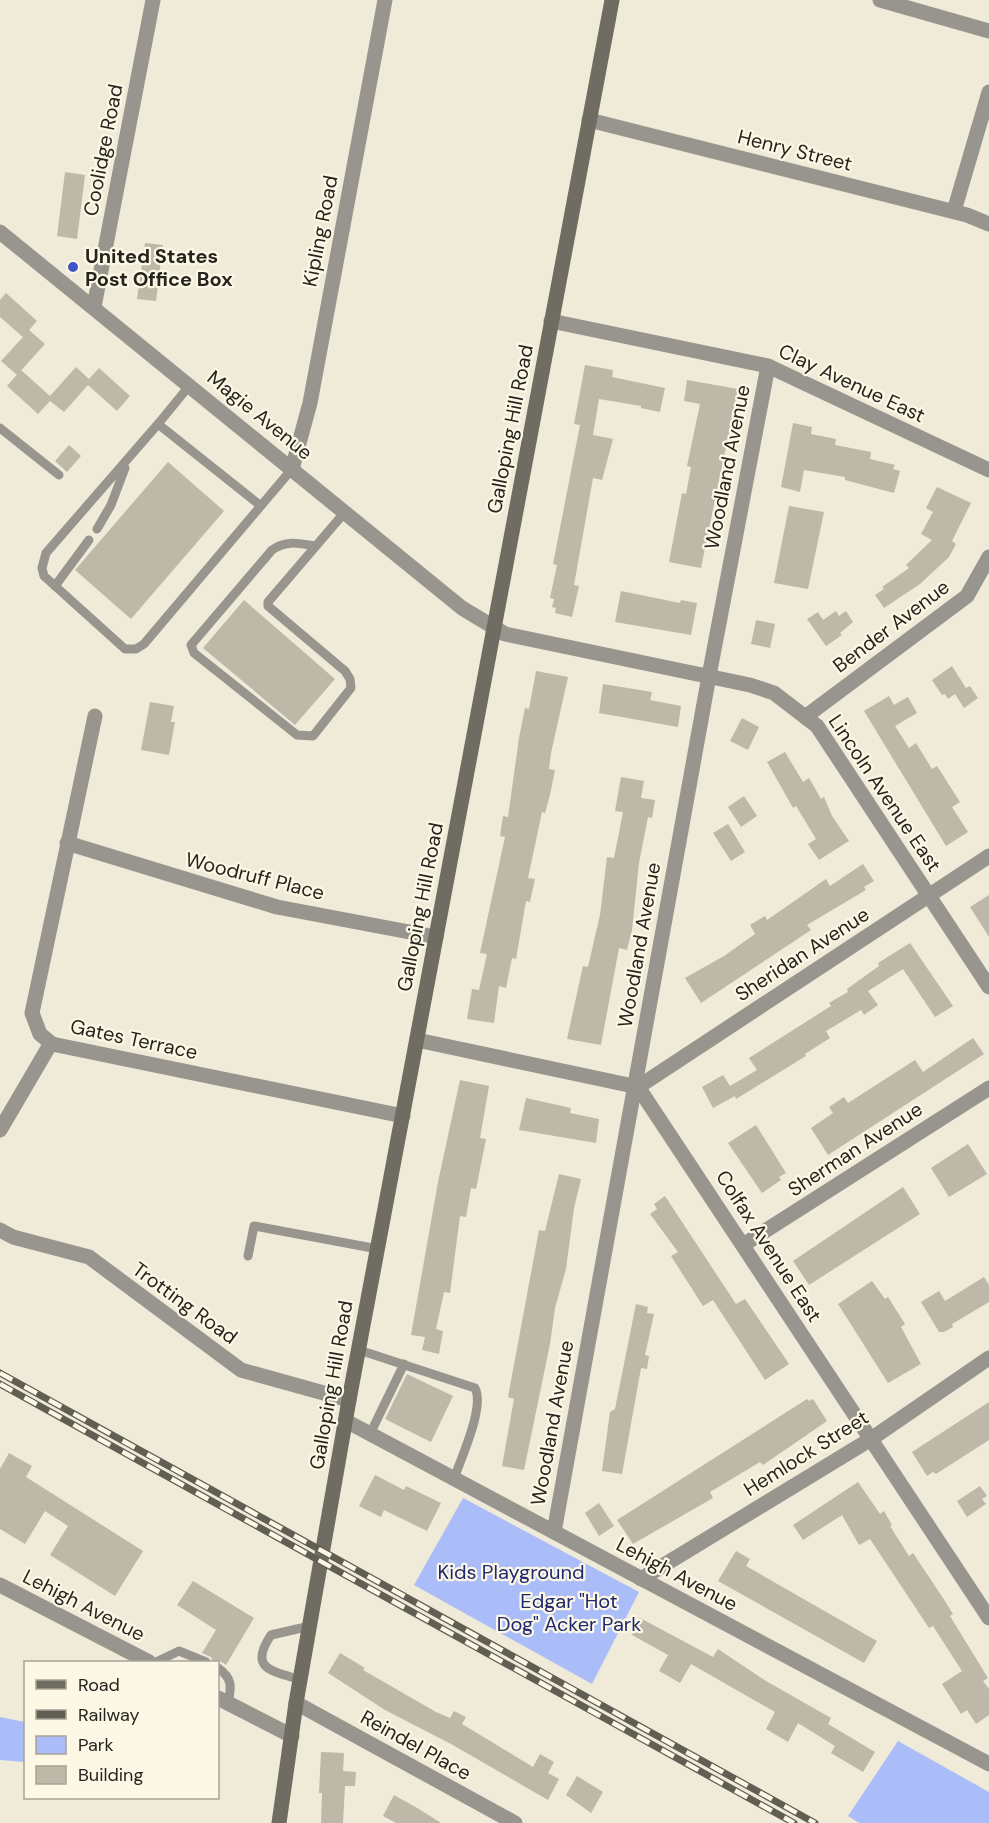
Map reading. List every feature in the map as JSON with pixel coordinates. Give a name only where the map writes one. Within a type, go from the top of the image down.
[{"type":"main road","name":"Galloping Hill Road","points":[[279,1823],[296,1703],[349,1400],[612,0]]},
{"type":"street","name":"Coolidge Road","points":[[94,307],[153,0]]},
{"type":"street","name":"Kipling Road","points":[[292,469],[310,404],[385,0]]},
{"type":"street","points":[[880,0],[989,31]]},
{"type":"street","points":[[954,211],[989,92]]},
{"type":"street","name":"Henry Street","points":[[589,120],[954,211],[989,224]]},
{"type":"street","name":"Magie Avenue","points":[[0,232],[462,608],[494,628]]},
{"type":"street","name":"Clay Avenue East","points":[[551,321],[768,366],[989,470]]},
{"type":"street","name":"Woodland Avenue","points":[[554,1532],[709,676],[768,366]]},
{"type":"street","name":"Bender Avenue","points":[[805,717],[967,596],[989,557]]},
{"type":"street","name":"Lincoln Avenue East","points":[[494,628],[505,634],[709,676],[774,693],[818,726],[989,987]]},
{"type":"street","name":"Gates Terrace","points":[[95,716],[32,1013],[40,1035],[51,1043],[403,1116]]},
{"type":"street","name":"Woodruff Place","points":[[67,843],[277,907],[436,937]]},
{"type":"street","name":"Sheridan Avenue","points":[[636,1086],[989,856]]},
{"type":"street","points":[[417,1040],[636,1086]]},
{"type":"street","points":[[0,1130],[51,1043]]},
{"type":"street","name":"Colfax Avenue East","points":[[636,1086],[989,1618]]},
{"type":"street","name":"Sherman Avenue","points":[[743,1245],[989,1088]]},
{"type":"street","name":"Trotting Road","points":[[0,1230],[13,1237],[88,1257],[241,1370],[349,1400]]},
{"type":"street","name":"Hemlock Street","points":[[641,1579],[871,1439],[989,1358]]},
{"type":"street","name":"Lehigh Avenue","points":[[346,1421],[989,1764]]},
{"type":"street","name":"Lehigh Avenue","points":[[0,1585],[147,1661]]},
{"type":"street","points":[[223,1700],[292,1736]]},
{"type":"street","name":"Reindel Place","points":[[296,1703],[515,1823]]},
{"type":"lane","points":[[190,385],[127,463],[46,553],[42,568],[44,576],[125,649],[136,649],[144,644],[292,469]]},
{"type":"lane","points":[[158,424],[261,506]]},
{"type":"lane","points":[[0,428],[59,475]]},
{"type":"lane","points":[[97,529],[111,506],[127,463]]},
{"type":"lane","points":[[315,546],[295,542],[280,544],[272,550],[191,645],[194,653],[297,735],[313,736],[351,688],[350,679],[345,671],[268,606],[268,602],[345,512]]},
{"type":"lane","points":[[55,586],[89,540]]},
{"type":"lane","points":[[248,1256],[254,1226],[378,1250]]},
{"type":"lane","points":[[359,1350],[475,1388],[478,1393],[475,1416],[454,1479]]},
{"type":"lane","points":[[370,1434],[404,1364]]},
{"type":"lane","points":[[301,1680],[273,1671],[263,1664],[260,1657],[263,1647],[272,1635],[310,1626]]},
{"type":"lane","points":[[158,1661],[179,1651],[204,1661]]},
{"type":"lane","points":[[219,1669],[229,1676],[231,1682],[223,1700]]},
{"type":"green space","name":"Edgar \"Hot Dog\" Acker Park","points":[[463,1498],[639,1592],[592,1684],[414,1585]]},
{"type":"green space","points":[[0,1717],[24,1722],[24,1762],[0,1760]]},
{"type":"green space","points":[[898,1741],[989,1792],[989,1823],[859,1823],[848,1816]]},
{"type":"building","points":[[65,172],[85,175],[77,239],[57,236]]},
{"type":"building","points":[[145,243],[163,245],[156,301],[137,299]]},
{"type":"building","points":[[6,293],[37,321],[29,330],[45,344],[17,375],[1,361],[23,337],[0,317],[0,300]]},
{"type":"building","points":[[585,365],[613,370],[612,377],[665,388],[660,412],[641,408],[641,406],[599,399],[593,435],[613,439],[602,480],[593,478],[574,585],[579,586],[572,617],[555,613],[556,608],[552,607],[554,599],[550,598],[557,565],[553,564],[580,425],[574,424]]},
{"type":"building","points":[[76,367],[89,379],[99,368],[130,396],[117,411],[88,385],[64,412],[50,401],[38,414],[7,386],[21,370],[50,396]]},
{"type":"building","points":[[687,380],[738,389],[701,568],[669,562],[682,493],[686,494],[691,467],[687,466],[700,404],[684,401]]},
{"type":"building","points":[[793,423],[812,427],[811,434],[836,439],[835,445],[871,452],[870,459],[895,465],[893,469],[900,471],[894,493],[845,480],[845,477],[804,470],[800,492],[781,487]]},
{"type":"building","points":[[69,445],[81,456],[67,472],[55,461]]},
{"type":"building","points":[[168,462],[224,511],[131,619],[75,570]]},
{"type":"building","points":[[937,487],[971,503],[952,541],[956,544],[949,557],[920,584],[884,608],[875,595],[884,589],[882,587],[909,568],[906,565],[932,540],[921,534],[933,512],[926,508]]},
{"type":"building","points":[[789,506],[824,512],[808,589],[774,583]]},
{"type":"building","points":[[621,591],[680,603],[681,600],[697,603],[691,635],[615,622]]},
{"type":"building","points":[[244,600],[335,679],[295,725],[203,648]]},
{"type":"building","points":[[836,611],[839,616],[846,611],[853,622],[840,633],[842,635],[826,646],[807,619],[818,612],[823,620]]},
{"type":"building","points":[[756,620],[775,624],[770,648],[751,644]]},
{"type":"building","points":[[952,666],[966,688],[970,686],[978,698],[964,708],[955,694],[948,699],[945,694],[942,695],[932,680]]},
{"type":"building","points":[[536,671],[568,677],[551,753],[549,769],[555,770],[545,813],[542,812],[528,878],[535,879],[530,902],[526,901],[516,959],[512,958],[506,988],[499,986],[494,1023],[467,1019],[472,989],[479,990],[487,954],[480,953],[505,837],[500,836],[503,816],[508,817],[519,738],[525,708],[529,709]]},
{"type":"building","points":[[603,684],[652,692],[650,700],[681,706],[678,727],[599,713]]},
{"type":"building","points":[[889,696],[894,705],[908,697],[917,713],[895,726],[909,748],[916,743],[932,769],[937,766],[960,802],[952,807],[968,832],[946,846],[864,711]]},
{"type":"building","points":[[150,702],[174,706],[171,722],[175,722],[169,755],[141,750]]},
{"type":"building","points":[[742,718],[759,727],[748,750],[730,741]]},
{"type":"building","points":[[785,752],[803,782],[809,778],[821,799],[824,797],[832,816],[849,841],[819,860],[808,844],[816,839],[796,806],[793,808],[767,762]]},
{"type":"building","points":[[621,777],[644,781],[641,798],[655,800],[652,818],[648,817],[639,863],[632,930],[627,950],[619,948],[601,1045],[567,1039],[583,966],[588,967],[600,915],[607,857],[614,858],[623,812],[615,811]]},
{"type":"building","points":[[744,796],[757,816],[741,827],[728,807]]},
{"type":"building","points":[[728,824],[745,852],[731,861],[713,833]]},
{"type":"building","points":[[863,864],[874,881],[864,887],[866,890],[807,925],[811,930],[701,1003],[685,978],[724,956],[755,934],[750,925],[765,916],[767,920],[826,879],[830,886]]},
{"type":"building","points":[[989,895],[989,937],[970,907]]},
{"type":"building","points":[[910,943],[953,1006],[935,1017],[903,969],[868,991],[878,1005],[864,1015],[861,1010],[826,1031],[830,1038],[805,1054],[806,1056],[736,1099],[735,1096],[713,1108],[702,1087],[723,1075],[730,1086],[757,1070],[749,1058],[831,1006],[829,1003],[848,992],[847,989],[879,966],[878,963]]},
{"type":"building","points":[[973,1038],[984,1054],[828,1155],[811,1128],[833,1113],[829,1107],[844,1097],[848,1103],[915,1060],[923,1072]]},
{"type":"building","points":[[460,1080],[489,1086],[480,1138],[486,1139],[476,1189],[471,1188],[466,1217],[460,1216],[450,1293],[444,1292],[436,1329],[443,1331],[439,1354],[422,1350],[425,1337],[411,1335],[438,1182]]},
{"type":"building","points":[[526,1098],[571,1108],[570,1113],[599,1119],[596,1143],[519,1130]]},
{"type":"building","points":[[756,1125],[786,1173],[779,1177],[781,1180],[762,1193],[728,1143]]},
{"type":"building","points":[[968,1144],[987,1174],[949,1197],[931,1168]]},
{"type":"building","points":[[559,1174],[581,1179],[574,1208],[566,1269],[555,1308],[550,1344],[524,1470],[502,1466],[514,1399],[508,1397],[539,1230],[545,1231]]},
{"type":"building","points":[[903,1187],[920,1214],[809,1285],[793,1261]]},
{"type":"building","points":[[665,1196],[736,1304],[745,1299],[789,1364],[765,1380],[713,1300],[703,1306],[671,1256],[678,1252],[650,1214],[657,1209],[654,1204]]},
{"type":"building","points":[[984,1277],[989,1285],[989,1302],[952,1324],[953,1327],[939,1332],[921,1302],[939,1291],[945,1301]]},
{"type":"building","points":[[872,1281],[885,1299],[888,1297],[905,1324],[901,1327],[921,1364],[888,1383],[838,1304]]},
{"type":"building","points":[[636,1304],[648,1307],[647,1313],[654,1314],[645,1355],[649,1356],[647,1369],[641,1368],[622,1474],[602,1471],[610,1412],[615,1409]]},
{"type":"building","points":[[407,1374],[453,1396],[431,1442],[385,1419]]},
{"type":"building","points":[[807,1399],[809,1401],[813,1399],[827,1421],[763,1465],[760,1462],[710,1492],[713,1498],[633,1544],[617,1520]]},
{"type":"building","points":[[989,1402],[989,1440],[936,1474],[933,1472],[927,1476],[912,1452]]},
{"type":"building","points":[[9,1453],[32,1466],[26,1477],[143,1551],[115,1596],[50,1555],[68,1526],[45,1511],[25,1544],[0,1529],[0,1469]]},
{"type":"building","points":[[375,1475],[404,1490],[406,1486],[441,1503],[427,1531],[384,1510],[381,1517],[359,1506]]},
{"type":"building","points":[[858,1482],[880,1514],[884,1511],[892,1525],[890,1526],[909,1556],[913,1553],[943,1598],[953,1614],[950,1616],[988,1678],[983,1681],[989,1689],[989,1715],[976,1724],[967,1710],[961,1714],[942,1684],[962,1671],[933,1626],[929,1628],[870,1539],[859,1545],[842,1515],[803,1540],[793,1525]]},
{"type":"building","points":[[980,1486],[987,1496],[982,1499],[986,1504],[967,1517],[957,1501]]},
{"type":"building","points":[[599,1503],[614,1526],[599,1536],[585,1513]]},
{"type":"building","points":[[736,1551],[750,1559],[746,1566],[877,1641],[864,1663],[718,1581]]},
{"type":"building","points":[[193,1581],[254,1618],[226,1665],[220,1661],[213,1661],[211,1657],[202,1653],[216,1630],[177,1605]]},
{"type":"building","points":[[640,1618],[713,1657],[718,1649],[766,1681],[831,1718],[828,1724],[875,1752],[863,1772],[831,1753],[835,1746],[798,1723],[788,1742],[766,1729],[775,1712],[691,1664],[680,1683],[659,1671],[668,1655],[632,1635]]},
{"type":"building","points":[[340,1653],[365,1668],[363,1670],[436,1712],[450,1718],[454,1711],[466,1717],[462,1724],[533,1767],[540,1754],[554,1762],[548,1773],[559,1779],[548,1800],[451,1744],[385,1710],[328,1673]]},
{"type":"building","points":[[321,1752],[344,1753],[343,1771],[356,1772],[355,1786],[345,1786],[343,1823],[321,1823],[322,1793],[319,1793]]},
{"type":"building","points":[[577,1776],[603,1792],[591,1813],[566,1795]]},
{"type":"building","points":[[394,1795],[441,1823],[396,1823],[383,1816]]},
{"type":"railway","points":[[0,1373],[815,1823]]},
{"type":"railway","points":[[0,1384],[794,1823]]},
{"type":"place","name":"United States Post Office Box","points":[[73,267]]},
{"type":"park label","name":"Kids Playground","points":[[511,1572]]}]
